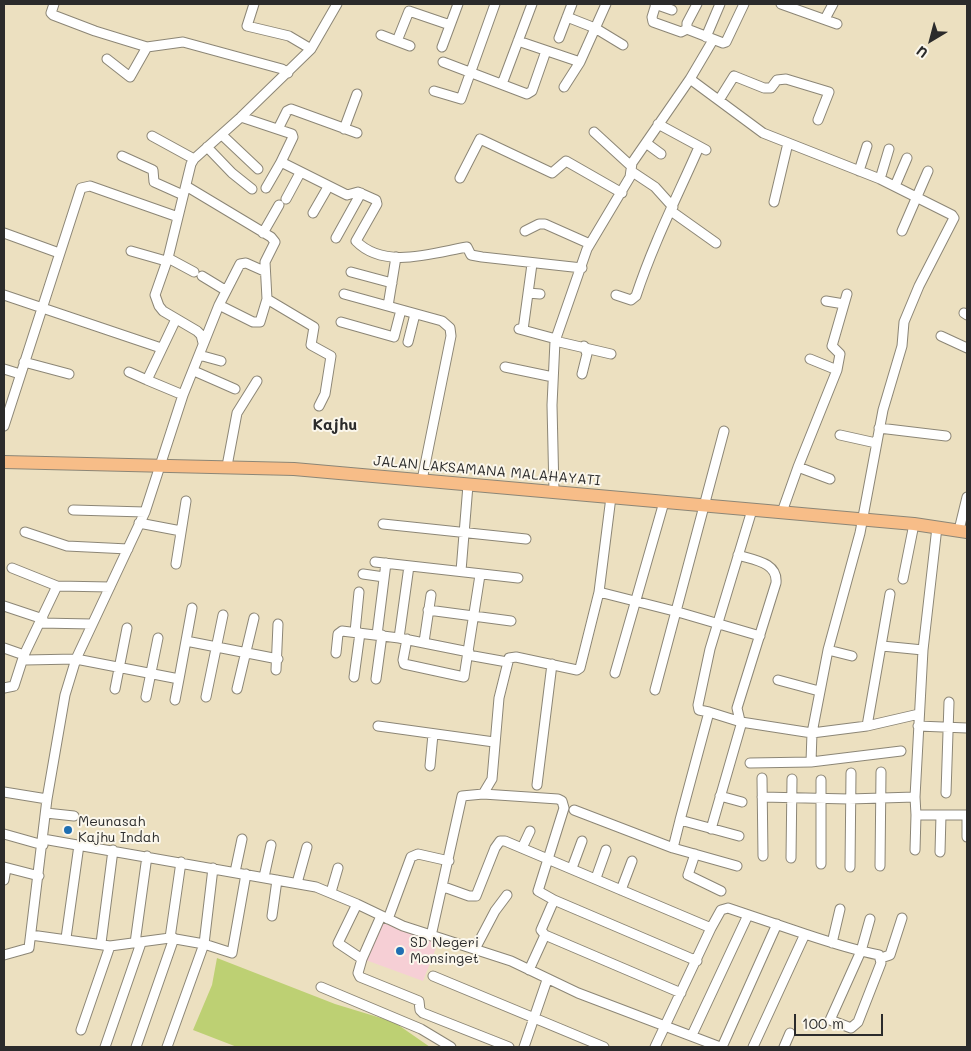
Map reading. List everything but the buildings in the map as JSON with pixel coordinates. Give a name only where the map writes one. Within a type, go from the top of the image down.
[{"type":"highway","name":"JALAN LAKSAMANA MALAHAYATI","points":[[4,462],[294,468],[862,519],[963,531]]},
{"type":"street","points":[[54,4],[51,13],[53,15],[95,32],[147,47],[179,42],[282,69],[288,73]]},
{"type":"street","points":[[254,4],[248,27],[282,34],[311,49]]},
{"type":"street","points":[[203,343],[201,335],[197,331],[163,311],[156,300],[188,172],[194,159],[288,73],[311,49],[337,4]]},
{"type":"street","points":[[442,47],[458,4]]},
{"type":"street","points":[[502,84],[532,4]]},
{"type":"street","points":[[559,38],[572,4]]},
{"type":"street","points":[[564,88],[580,62],[606,4]]},
{"type":"street","points":[[672,10],[655,4],[652,17],[654,22],[680,32],[687,29],[709,39],[725,43],[744,4]]},
{"type":"street","points":[[687,29],[697,4]]},
{"type":"street","points":[[554,492],[553,377],[555,340],[590,244],[622,193],[630,177],[631,168],[646,143],[690,79],[709,39],[720,4]]},
{"type":"street","points":[[785,4],[809,8],[825,19],[837,24]]},
{"type":"street","points":[[825,19],[833,4]]},
{"type":"street","points":[[434,91],[460,99],[492,5]]},
{"type":"street","points":[[397,41],[409,12],[450,25]]},
{"type":"street","points":[[567,17],[595,28],[623,45]]},
{"type":"street","points":[[381,35],[410,46]]},
{"type":"street","points":[[518,41],[580,62]]},
{"type":"street","points":[[106,60],[131,76],[147,47]]},
{"type":"street","points":[[443,62],[527,94],[531,93],[546,51]]},
{"type":"street","points":[[719,100],[734,76],[764,88],[771,88],[777,80],[786,79],[829,92],[818,120]]},
{"type":"street","points":[[690,79],[763,132],[880,179],[952,215],[954,218],[918,286],[904,322],[902,346],[879,428],[851,573],[828,650],[819,691],[812,733],[811,762]]},
{"type":"street","points":[[344,129],[357,94]]},
{"type":"street","points":[[278,129],[287,111],[291,109],[357,133]]},
{"type":"street","points":[[241,117],[293,135],[266,188]]},
{"type":"street","points":[[616,295],[631,300],[636,296],[647,262],[703,149],[658,124]]},
{"type":"street","points":[[594,132],[631,168],[655,187],[672,209],[716,243]]},
{"type":"street","points":[[222,135],[258,169]]},
{"type":"street","points":[[152,136],[194,159]]},
{"type":"street","points":[[460,178],[480,139],[552,173],[555,172],[562,162],[566,162],[622,193]]},
{"type":"street","points":[[646,143],[661,154]]},
{"type":"street","points":[[774,202],[788,143]]},
{"type":"street","points":[[859,171],[867,146]]},
{"type":"street","points":[[207,147],[232,173],[252,189]]},
{"type":"street","points":[[880,179],[889,149]]},
{"type":"street","points":[[122,156],[153,170],[154,182],[184,190],[263,233],[275,242],[265,262],[267,299],[264,314],[257,323],[218,305]]},
{"type":"street","points":[[894,186],[907,158]]},
{"type":"street","points":[[280,162],[347,195],[361,193],[377,202],[356,241],[365,250],[396,257],[467,247],[471,255],[532,264],[582,268]]},
{"type":"street","points":[[902,231],[928,172]]},
{"type":"street","points":[[263,233],[300,173]]},
{"type":"street","points":[[4,426],[81,188],[85,185],[178,216]]},
{"type":"street","points":[[313,213],[328,187]]},
{"type":"street","points":[[336,238],[361,193]]},
{"type":"street","points":[[525,231],[539,224],[545,224],[590,244]]},
{"type":"street","points":[[4,233],[59,253]]},
{"type":"street","points":[[131,251],[167,260],[198,274],[225,290]]},
{"type":"street","points":[[388,306],[396,257]]},
{"type":"street","points":[[4,956],[28,949],[39,876],[47,799],[64,695],[76,659],[145,512],[184,395],[225,290],[240,264],[246,263],[264,271]]},
{"type":"street","points":[[532,264],[521,330],[611,354]]},
{"type":"street","points":[[351,272],[392,283]]},
{"type":"street","points":[[528,293],[540,294]]},
{"type":"street","points":[[344,294],[445,323],[450,328],[451,336],[422,480]]},
{"type":"street","points":[[782,512],[837,370],[840,354],[832,346],[846,294]]},
{"type":"street","points":[[4,295],[161,348]]},
{"type":"street","points":[[267,299],[314,327],[312,345],[331,356],[325,394],[319,406]]},
{"type":"street","points":[[826,301],[844,304]]},
{"type":"street","points":[[341,322],[394,337],[401,310]]},
{"type":"street","points":[[408,342],[414,314]]},
{"type":"street","points":[[146,380],[176,320]]},
{"type":"street","points":[[941,336],[967,348]]},
{"type":"street","points":[[582,374],[587,354],[584,346]]},
{"type":"street","points":[[199,355],[222,362]]},
{"type":"street","points":[[810,359],[837,370]]},
{"type":"street","points":[[24,362],[69,374]]},
{"type":"street","points":[[505,367],[553,377]]},
{"type":"street","points":[[4,369],[20,374]]},
{"type":"street","points":[[194,371],[236,389]]},
{"type":"street","points":[[129,372],[184,395]]},
{"type":"street","points":[[227,466],[237,412],[258,381]]},
{"type":"street","points":[[879,428],[946,436]]},
{"type":"street","points":[[655,690],[678,612],[703,506],[724,431]]},
{"type":"street","points":[[840,435],[876,443]]},
{"type":"street","points":[[798,467],[830,479]]},
{"type":"street","points":[[461,571],[466,531],[468,485]]},
{"type":"street","points":[[484,793],[490,784],[498,698],[507,662],[512,656],[577,670],[580,668],[598,592],[611,497]]},
{"type":"street","points":[[963,531],[967,497]]},
{"type":"street","points":[[176,564],[186,501]]},
{"type":"street","points":[[615,674],[664,502]]},
{"type":"street","points":[[72,510],[145,512]]},
{"type":"street","points":[[752,510],[717,624],[697,707],[699,710],[741,722],[812,733],[867,726],[919,714]]},
{"type":"street","points":[[139,524],[181,530]]},
{"type":"street","points":[[383,524],[466,531],[526,539]]},
{"type":"street","points":[[903,579],[914,524]]},
{"type":"street","points":[[915,850],[918,726],[923,650],[937,527]]},
{"type":"street","points":[[25,532],[67,546],[128,549]]},
{"type":"street","points":[[711,829],[741,722],[737,708],[776,583],[775,572],[768,565],[738,555]]},
{"type":"street","points":[[375,562],[518,578]]},
{"type":"street","points":[[376,679],[386,563]]},
{"type":"street","points":[[409,566],[403,660],[406,665],[462,678],[469,653],[480,575]]},
{"type":"street","points":[[12,568],[57,586],[110,587]]},
{"type":"street","points":[[362,574],[384,577]]},
{"type":"street","points":[[4,688],[14,686],[24,658],[57,586]]},
{"type":"street","points":[[354,677],[359,592]]},
{"type":"street","points":[[598,592],[678,612],[760,636]]},
{"type":"street","points":[[867,726],[890,594]]},
{"type":"street","points":[[424,642],[431,595]]},
{"type":"street","points":[[4,606],[41,621],[92,624]]},
{"type":"street","points":[[175,700],[192,608]]},
{"type":"street","points":[[428,610],[512,621]]},
{"type":"street","points":[[206,697],[223,615]]},
{"type":"street","points":[[237,689],[254,618]]},
{"type":"street","points":[[276,670],[278,624]]},
{"type":"street","points":[[115,689],[127,628]]},
{"type":"street","points":[[336,653],[339,633],[358,633],[424,642],[507,662]]},
{"type":"street","points":[[146,697],[158,638]]},
{"type":"street","points":[[186,641],[246,654],[278,658]]},
{"type":"street","points":[[882,646],[923,650]]},
{"type":"street","points":[[4,648],[24,658],[76,659],[179,679]]},
{"type":"street","points":[[828,650],[852,656]]},
{"type":"street","points":[[534,785],[537,750],[540,746],[552,664]]},
{"type":"street","points":[[778,680],[819,691]]},
{"type":"street","points":[[946,793],[948,702]]},
{"type":"street","points":[[673,848],[709,712]]},
{"type":"street","points":[[378,726],[494,742]]},
{"type":"street","points":[[918,726],[967,728]]},
{"type":"street","points":[[430,766],[433,734]]},
{"type":"street","points":[[750,763],[811,762],[901,751]]},
{"type":"street","points":[[880,866],[882,772]]},
{"type":"street","points":[[850,867],[851,773]]},
{"type":"street","points":[[762,778],[763,856]]},
{"type":"street","points":[[791,858],[792,779]]},
{"type":"street","points":[[821,780],[821,864]]},
{"type":"street","points":[[4,792],[47,799]]},
{"type":"street","points":[[431,936],[444,887],[460,798],[464,794],[484,793],[544,797],[562,802],[564,808],[538,891],[554,900],[697,961]]},
{"type":"street","points":[[720,796],[742,802]]},
{"type":"street","points":[[762,797],[880,799],[916,797]]},
{"type":"street","points":[[574,810],[673,848],[738,866]]},
{"type":"street","points":[[46,813],[74,816]]},
{"type":"street","points":[[916,814],[967,815],[967,837]]},
{"type":"street","points":[[940,852],[941,815]]},
{"type":"street","points":[[680,820],[739,836]]},
{"type":"street","points":[[522,848],[530,831]]},
{"type":"street","points":[[4,834],[43,842],[114,850],[297,883],[331,892],[385,918],[431,936],[475,949],[529,970],[547,980],[692,1035],[709,1045],[721,1047],[777,924]]},
{"type":"street","points":[[235,872],[242,839]]},
{"type":"street","points":[[444,887],[469,896],[476,896],[497,843],[505,841],[711,928]]},
{"type":"street","points":[[572,868],[582,841]]},
{"type":"street","points":[[66,938],[79,845]]},
{"type":"street","points":[[264,877],[271,845]]},
{"type":"street","points":[[297,883],[307,847]]},
{"type":"street","points":[[101,943],[114,850]]},
{"type":"street","points":[[596,878],[606,850]]},
{"type":"street","points":[[449,861],[418,854],[411,857],[385,918],[362,959],[358,974],[363,979],[419,1001],[420,1010],[423,1013],[509,1047]]},
{"type":"street","points":[[694,854],[688,875],[721,891]]},
{"type":"street","points":[[105,1047],[138,943],[147,856]]},
{"type":"street","points":[[622,890],[632,861]]},
{"type":"street","points":[[136,1047],[172,938],[181,862]]},
{"type":"street","points":[[4,880],[5,867],[39,876]]},
{"type":"street","points":[[168,1047],[204,944],[213,868]]},
{"type":"street","points":[[331,892],[338,868]]},
{"type":"street","points":[[31,935],[66,938],[110,946],[172,938],[204,944],[232,953],[246,874]]},
{"type":"street","points":[[272,916],[277,880]]},
{"type":"street","points":[[475,949],[495,911],[507,895]]},
{"type":"street","points":[[554,900],[541,930],[545,935],[681,993]]},
{"type":"street","points":[[358,904],[338,943],[362,959]]},
{"type":"street","points":[[658,1046],[664,1025],[697,961],[711,928],[725,908],[881,958],[890,955],[902,918]]},
{"type":"street","points":[[832,943],[840,909]]},
{"type":"street","points":[[692,1035],[748,915]]},
{"type":"street","points":[[870,919],[861,951],[830,1020],[851,1028],[858,1022],[881,963],[881,958]]},
{"type":"street","points":[[752,1047],[804,934]]},
{"type":"street","points":[[529,970],[545,935]]},
{"type":"street","points":[[80,1030],[110,946]]},
{"type":"street","points":[[433,976],[534,1016],[604,1047]]},
{"type":"street","points":[[524,1047],[547,980]]},
{"type":"street","points":[[321,987],[421,1029],[451,1047]]},
{"type":"street","points":[[784,1047],[790,1033]]},
{"type":"shaded area","name":"SD Negeri Monsinget","points":[[378,921],[438,943],[423,981],[363,959]]},
{"type":"green space","points":[[217,958],[335,1004],[394,1022],[430,1047],[237,1047],[193,1030],[212,985]]},
{"type":"place","name":"Meunasah Kajhu Indah","points":[[68,830]]},
{"type":"place","name":"SD Negeri Monsinget","points":[[400,951]]},
{"type":"district","name":"Kajhu","points":[[335,425]]}]
